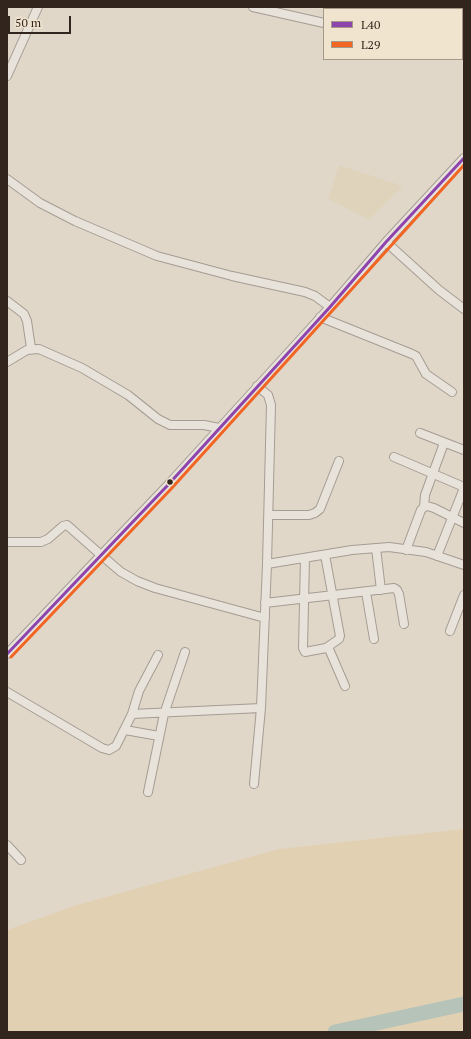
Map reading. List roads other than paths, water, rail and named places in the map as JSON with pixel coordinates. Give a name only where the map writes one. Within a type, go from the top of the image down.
[{"type":"street","points":[[7,76],[38,7]]},
{"type":"street","points":[[253,7],[323,23]]},
{"type":"street","points":[[7,654],[101,556],[219,428],[330,307],[386,242],[464,158]]},
{"type":"street","points":[[7,180],[40,203],[75,221],[157,256],[232,276],[305,292],[320,299],[330,307]]},
{"type":"street","points":[[386,242],[439,290],[464,309]]},
{"type":"street","points":[[7,301],[24,314],[27,321],[31,348]]},
{"type":"street","points":[[320,317],[416,356],[426,374],[452,392]]},
{"type":"street","points":[[7,362],[31,348],[40,348],[82,368],[128,395],[158,419],[170,425],[204,424],[219,428]]},
{"type":"street","points":[[254,784],[261,708],[268,564],[271,405],[268,395],[257,386]]},
{"type":"street","points":[[420,433],[464,450]]},
{"type":"street","points":[[406,550],[421,510],[424,507],[425,495],[444,443]]},
{"type":"street","points":[[394,457],[464,487],[437,556]]},
{"type":"street","points":[[269,515],[309,515],[315,513],[320,509],[339,461]]},
{"type":"street","points":[[424,507],[427,506],[434,508],[464,523]]},
{"type":"street","points":[[7,542],[41,542],[48,539],[63,526],[68,525],[101,556],[121,572],[143,584],[265,618]]},
{"type":"street","points":[[268,564],[376,548],[406,550],[437,556],[464,565]]},
{"type":"street","points":[[376,548],[381,590]]},
{"type":"street","points":[[305,558],[303,648],[306,652],[310,652],[326,648],[339,639],[340,636],[325,555]]},
{"type":"street","points":[[266,603],[381,590],[397,590],[404,624]]},
{"type":"street","points":[[366,592],[374,639]]},
{"type":"street","points":[[450,631],[464,595]]},
{"type":"street","points":[[326,648],[329,649],[345,686]]},
{"type":"street","points":[[148,792],[164,714],[186,652]]},
{"type":"street","points":[[7,692],[102,748],[109,750],[113,749],[125,730],[139,691],[158,655]]},
{"type":"street","points":[[132,714],[164,714],[261,708]]},
{"type":"street","points":[[125,730],[160,736]]},
{"type":"street","points":[[7,845],[21,860]]},
{"type":"waterway","points":[[335,1032],[464,1004]]}]
